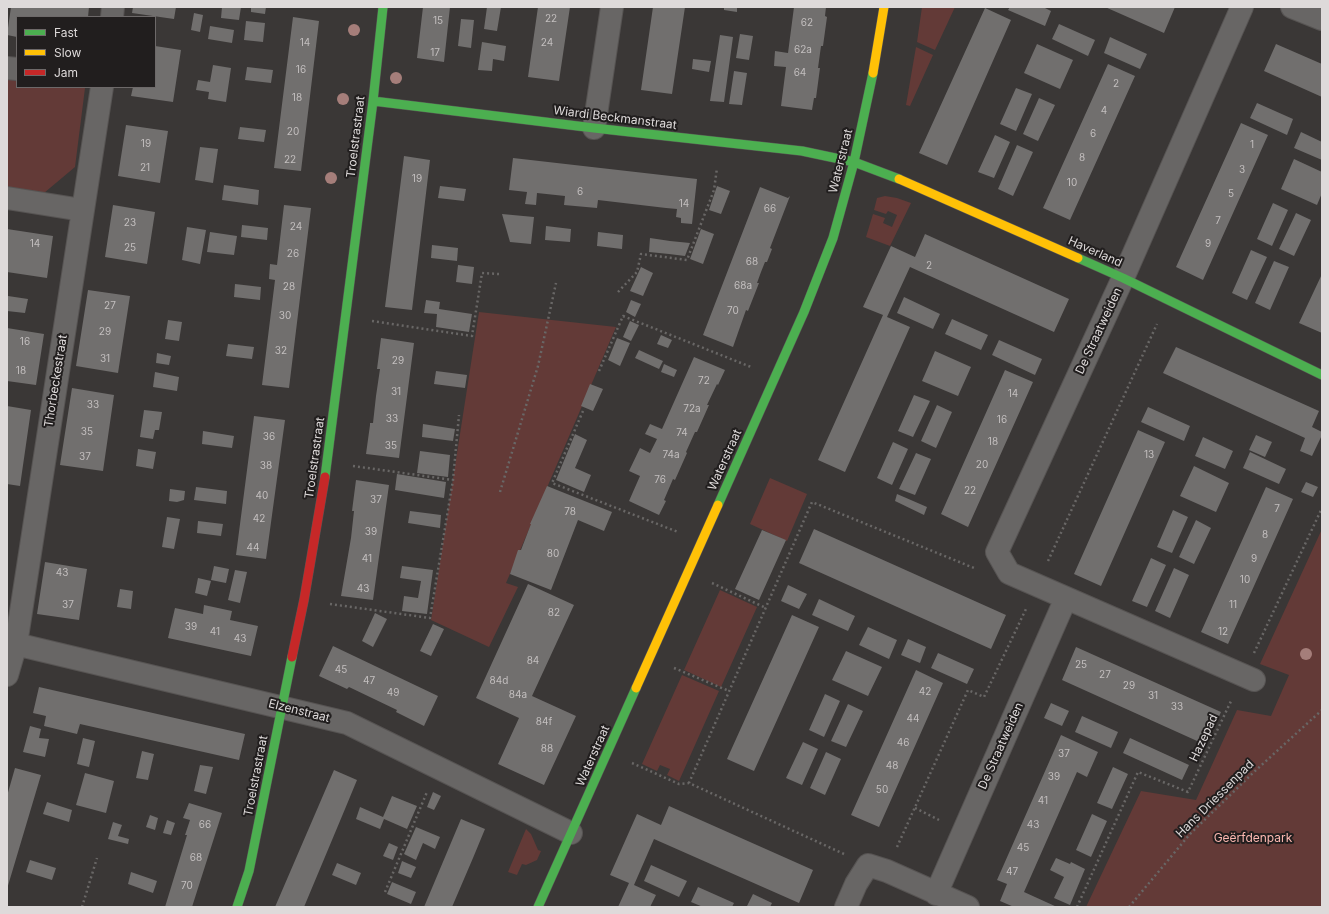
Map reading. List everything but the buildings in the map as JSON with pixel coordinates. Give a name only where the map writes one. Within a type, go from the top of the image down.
[{"type":"street","name":"Troelstrastraat","points":[[238,907],[249,871],[281,706],[304,600],[328,462],[373,101],[383,7]]},
{"type":"street","points":[[594,128],[612,7]]},
{"type":"street","name":"Waterstraat","points":[[538,907],[804,312],[833,238],[854,162],[871,85],[884,7]]},
{"type":"street","name":"De Straatweiden","points":[[1009,573],[997,552],[1123,278],[1242,7]]},
{"type":"street","points":[[1292,7],[1322,19]]},
{"type":"street","name":"Thorbeckestraat","points":[[7,675],[102,88]]},
{"type":"street","name":"Wiardi Beckmanstraat","points":[[373,101],[594,128],[802,151],[854,162]]},
{"type":"street","name":"Haverland","points":[[854,162],[897,178],[1123,278],[1175,305],[1322,375]]},
{"type":"street","points":[[7,198],[82,210]]},
{"type":"street","points":[[1009,573],[1248,678]]},
{"type":"street","name":"De Straatweiden","points":[[936,894],[1066,598]]},
{"type":"street","name":"Elzenstraat","points":[[12,643],[281,706],[347,723],[571,833]]},
{"type":"street","points":[[846,907],[856,884],[868,865],[886,871],[968,907]]},
{"type":"path","points":[[618,292],[637,272],[641,254],[687,260],[714,190],[720,142]]},
{"type":"path","points":[[346,317],[472,336],[482,273],[499,274]]},
{"type":"path","points":[[500,492],[538,366],[556,282]]},
{"type":"path","points":[[600,371],[624,316],[775,377]]},
{"type":"path","points":[[583,411],[552,483],[702,542]]},
{"type":"path","points":[[304,600],[430,618],[453,480],[460,415]]},
{"type":"path","points":[[328,462],[453,480]]},
{"type":"path","points":[[689,782],[812,502],[978,569],[1009,573]]},
{"type":"path","name":"Hazepad","points":[[1077,907],[1138,772],[1188,792],[1248,678],[1322,508]]},
{"type":"path","points":[[688,572],[766,608]]},
{"type":"path","points":[[650,657],[729,691]]},
{"type":"path","name":"Hans Driessenpad","points":[[1129,907],[1190,834],[1255,771],[1322,710]]},
{"type":"path","points":[[608,752],[679,784],[689,782],[868,865]]},
{"type":"path","points":[[385,892],[422,801],[438,768]]},
{"type":"path","points":[[82,907],[97,858]]},
{"type":"green space","points":[[922,7],[955,7],[935,50],[917,42]]},
{"type":"green space","points":[[916,47],[933,55],[910,106],[906,105]]},
{"type":"green space","points":[[7,78],[16,79],[16,88],[85,88],[75,167],[44,193],[7,188]]},
{"type":"green space","points":[[885,196],[911,203],[890,246],[866,237],[873,214],[885,218],[883,223],[892,227],[897,215],[888,211],[886,214],[874,210],[877,198]]},
{"type":"green space","points":[[479,312],[616,327],[506,583],[518,587],[489,647],[431,620]]},
{"type":"green space","points":[[770,478],[807,494],[787,541],[750,524]]},
{"type":"green space","name":"Geërfdenpark","points":[[1322,529],[1322,907],[1086,907],[1141,791],[1196,800],[1237,710],[1271,716],[1289,675],[1260,664]]},
{"type":"green space","points":[[720,590],[757,607],[721,687],[684,670]]},
{"type":"green space","points":[[682,675],[719,691],[679,781],[667,775],[670,769],[660,765],[657,771],[642,764]]},
{"type":"green space","points":[[526,829],[531,834],[538,850],[541,851],[537,860],[526,865],[522,864],[517,875],[508,872]]},
{"type":"traffic: fast","points":[[325,477],[373,101],[383,7]]},
{"type":"traffic: fast","points":[[718,505],[804,312],[833,238],[854,162],[873,73]]},
{"type":"traffic: fast","points":[[373,101],[594,128],[802,151],[854,162],[899,179]]},
{"type":"traffic: fast","points":[[1078,258],[1123,278],[1322,375]]},
{"type":"traffic: fast","points":[[237,907],[249,871],[292,657]]},
{"type":"traffic: fast","points":[[538,907],[636,688]]},
{"type":"traffic: slow","points":[[873,73],[884,7]]},
{"type":"traffic: slow","points":[[899,179],[1078,258]]},
{"type":"traffic: slow","points":[[636,688],[718,505]]},
{"type":"traffic: jam","points":[[292,657],[304,600],[325,477]]}]
